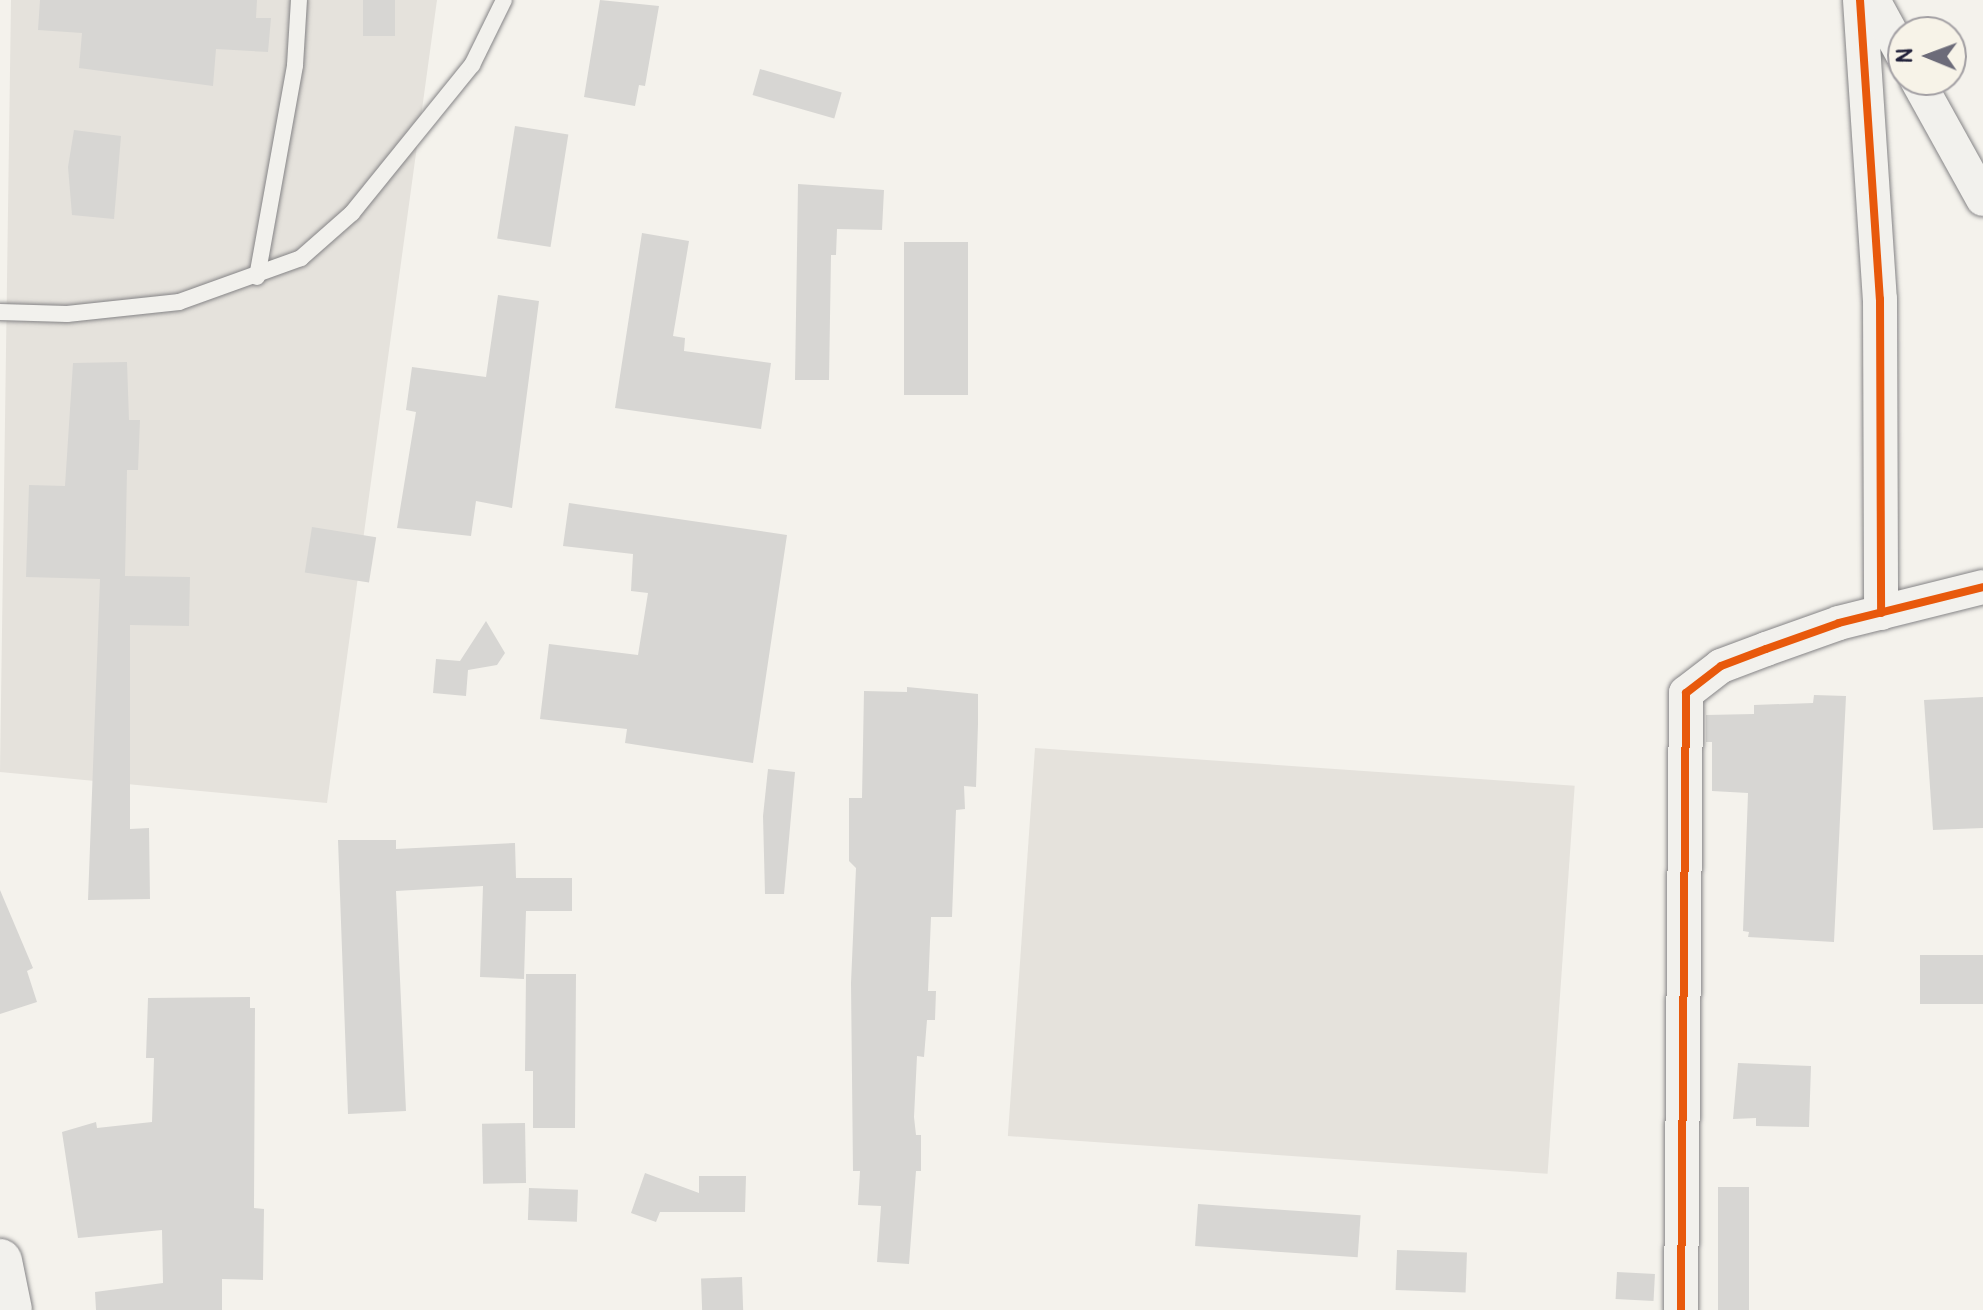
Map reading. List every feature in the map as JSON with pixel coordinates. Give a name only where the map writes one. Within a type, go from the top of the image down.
[{"type":"main road","points":[[0,1261],[10,1310]]},
{"type":"street","points":[[1860,0],[1880,299],[1881,613]]},
{"type":"street","points":[[1873,0],[1887,26]]},
{"type":"street","points":[[1926,96],[1983,199]]},
{"type":"street","points":[[1681,1310],[1686,693],[1721,666],[1881,613],[1983,587]]},
{"type":"lane","points":[[257,277],[293,79],[299,0]]},
{"type":"lane","points":[[0,312],[67,314],[179,302],[257,277],[301,258],[352,213],[472,65],[504,0]]},
{"type":"shaded area","points":[[11,0],[437,0],[327,803],[0,772]]},
{"type":"shaded area","points":[[1035,748],[1575,786],[1548,1174],[1008,1136]]},
{"type":"building","points":[[40,0],[257,0],[256,18],[271,18],[268,52],[216,49],[213,86],[79,68],[82,33],[38,30]]},
{"type":"building","points":[[363,0],[395,0],[395,36],[363,36]]},
{"type":"building","points":[[600,0],[659,6],[645,86],[639,85],[635,106],[584,97]]},
{"type":"building","points":[[760,69],[842,92],[834,118],[753,95]]},
{"type":"building","points":[[515,126],[568,134],[551,247],[497,239]]},
{"type":"building","points":[[74,130],[121,136],[114,219],[72,215],[68,167]]},
{"type":"building","points":[[798,184],[884,190],[882,230],[837,229],[836,255],[831,255],[829,380],[795,380]]},
{"type":"building","points":[[642,233],[689,241],[673,336],[685,338],[684,351],[771,363],[761,429],[615,408]]},
{"type":"building","points":[[904,242],[968,242],[968,395],[904,395]]},
{"type":"building","points":[[498,295],[539,301],[512,508],[476,501],[471,536],[397,528],[416,412],[406,410],[412,367],[486,377]]},
{"type":"building","points":[[127,362],[129,420],[140,420],[138,470],[127,470],[125,576],[190,577],[189,626],[130,625],[130,829],[149,828],[150,899],[88,900],[100,579],[26,577],[29,485],[65,486],[73,363]]},
{"type":"building","points":[[569,503],[787,535],[753,763],[625,743],[627,729],[540,719],[549,644],[638,655],[648,593],[631,591],[633,554],[563,546]]},
{"type":"building","points":[[312,527],[376,537],[369,583],[305,572]]},
{"type":"building","points":[[486,621],[505,653],[497,665],[468,670],[466,696],[433,693],[436,659],[460,661]]},
{"type":"building","points":[[907,687],[978,694],[976,787],[964,786],[965,809],[956,810],[952,917],[931,917],[928,991],[936,991],[935,1020],[927,1020],[924,1057],[917,1056],[914,1117],[916,1135],[921,1135],[921,1171],[916,1171],[909,1264],[877,1262],[881,1206],[858,1205],[860,1171],[853,1171],[851,983],[856,868],[849,861],[849,798],[862,798],[864,691],[907,692]]},
{"type":"building","points":[[1814,695],[1846,696],[1834,942],[1748,937],[1749,932],[1743,931],[1748,793],[1712,791],[1712,742],[1706,742],[1706,715],[1754,714],[1754,705],[1813,703]]},
{"type":"building","points":[[1983,697],[1983,828],[1933,830],[1924,700]]},
{"type":"building","points":[[768,769],[795,772],[784,894],[765,894],[763,816]]},
{"type":"building","points":[[338,840],[396,840],[396,849],[515,843],[516,878],[572,878],[572,911],[526,911],[524,979],[480,977],[483,886],[396,891],[406,1111],[348,1114]]},
{"type":"building","points":[[0,890],[33,968],[27,971],[37,1002],[0,1014]]},
{"type":"building","points":[[1920,955],[1983,955],[1983,1004],[1920,1004]]},
{"type":"building","points":[[526,974],[576,974],[575,1128],[533,1128],[533,1071],[525,1071]]},
{"type":"building","points":[[250,997],[250,1008],[255,1008],[254,1208],[264,1209],[263,1280],[222,1279],[222,1310],[96,1310],[95,1292],[163,1283],[162,1230],[78,1238],[62,1132],[96,1122],[97,1128],[152,1122],[154,1058],[146,1058],[148,998]]},
{"type":"building","points":[[1738,1063],[1811,1066],[1809,1127],[1756,1126],[1756,1118],[1733,1119]]},
{"type":"building","points":[[525,1123],[526,1183],[483,1184],[482,1124]]},
{"type":"building","points":[[645,1173],[699,1193],[699,1176],[746,1176],[745,1212],[660,1212],[656,1222],[631,1213]]},
{"type":"building","points":[[1718,1187],[1749,1187],[1749,1310],[1718,1310]]},
{"type":"building","points":[[529,1188],[578,1190],[577,1222],[528,1220]]},
{"type":"building","points":[[1198,1204],[1361,1215],[1358,1257],[1195,1246]]},
{"type":"building","points":[[1397,1250],[1467,1252],[1466,1292],[1396,1290]]},
{"type":"building","points":[[1617,1272],[1655,1274],[1654,1301],[1616,1299]]},
{"type":"building","points":[[742,1277],[743,1310],[702,1310],[701,1278]]},
{"type":"cycle path","points":[[1860,0],[1880,299],[1881,613]]},
{"type":"cycle path","points":[[1681,1310],[1686,693],[1721,666],[1766,649],[1839,623],[1983,587]]}]
